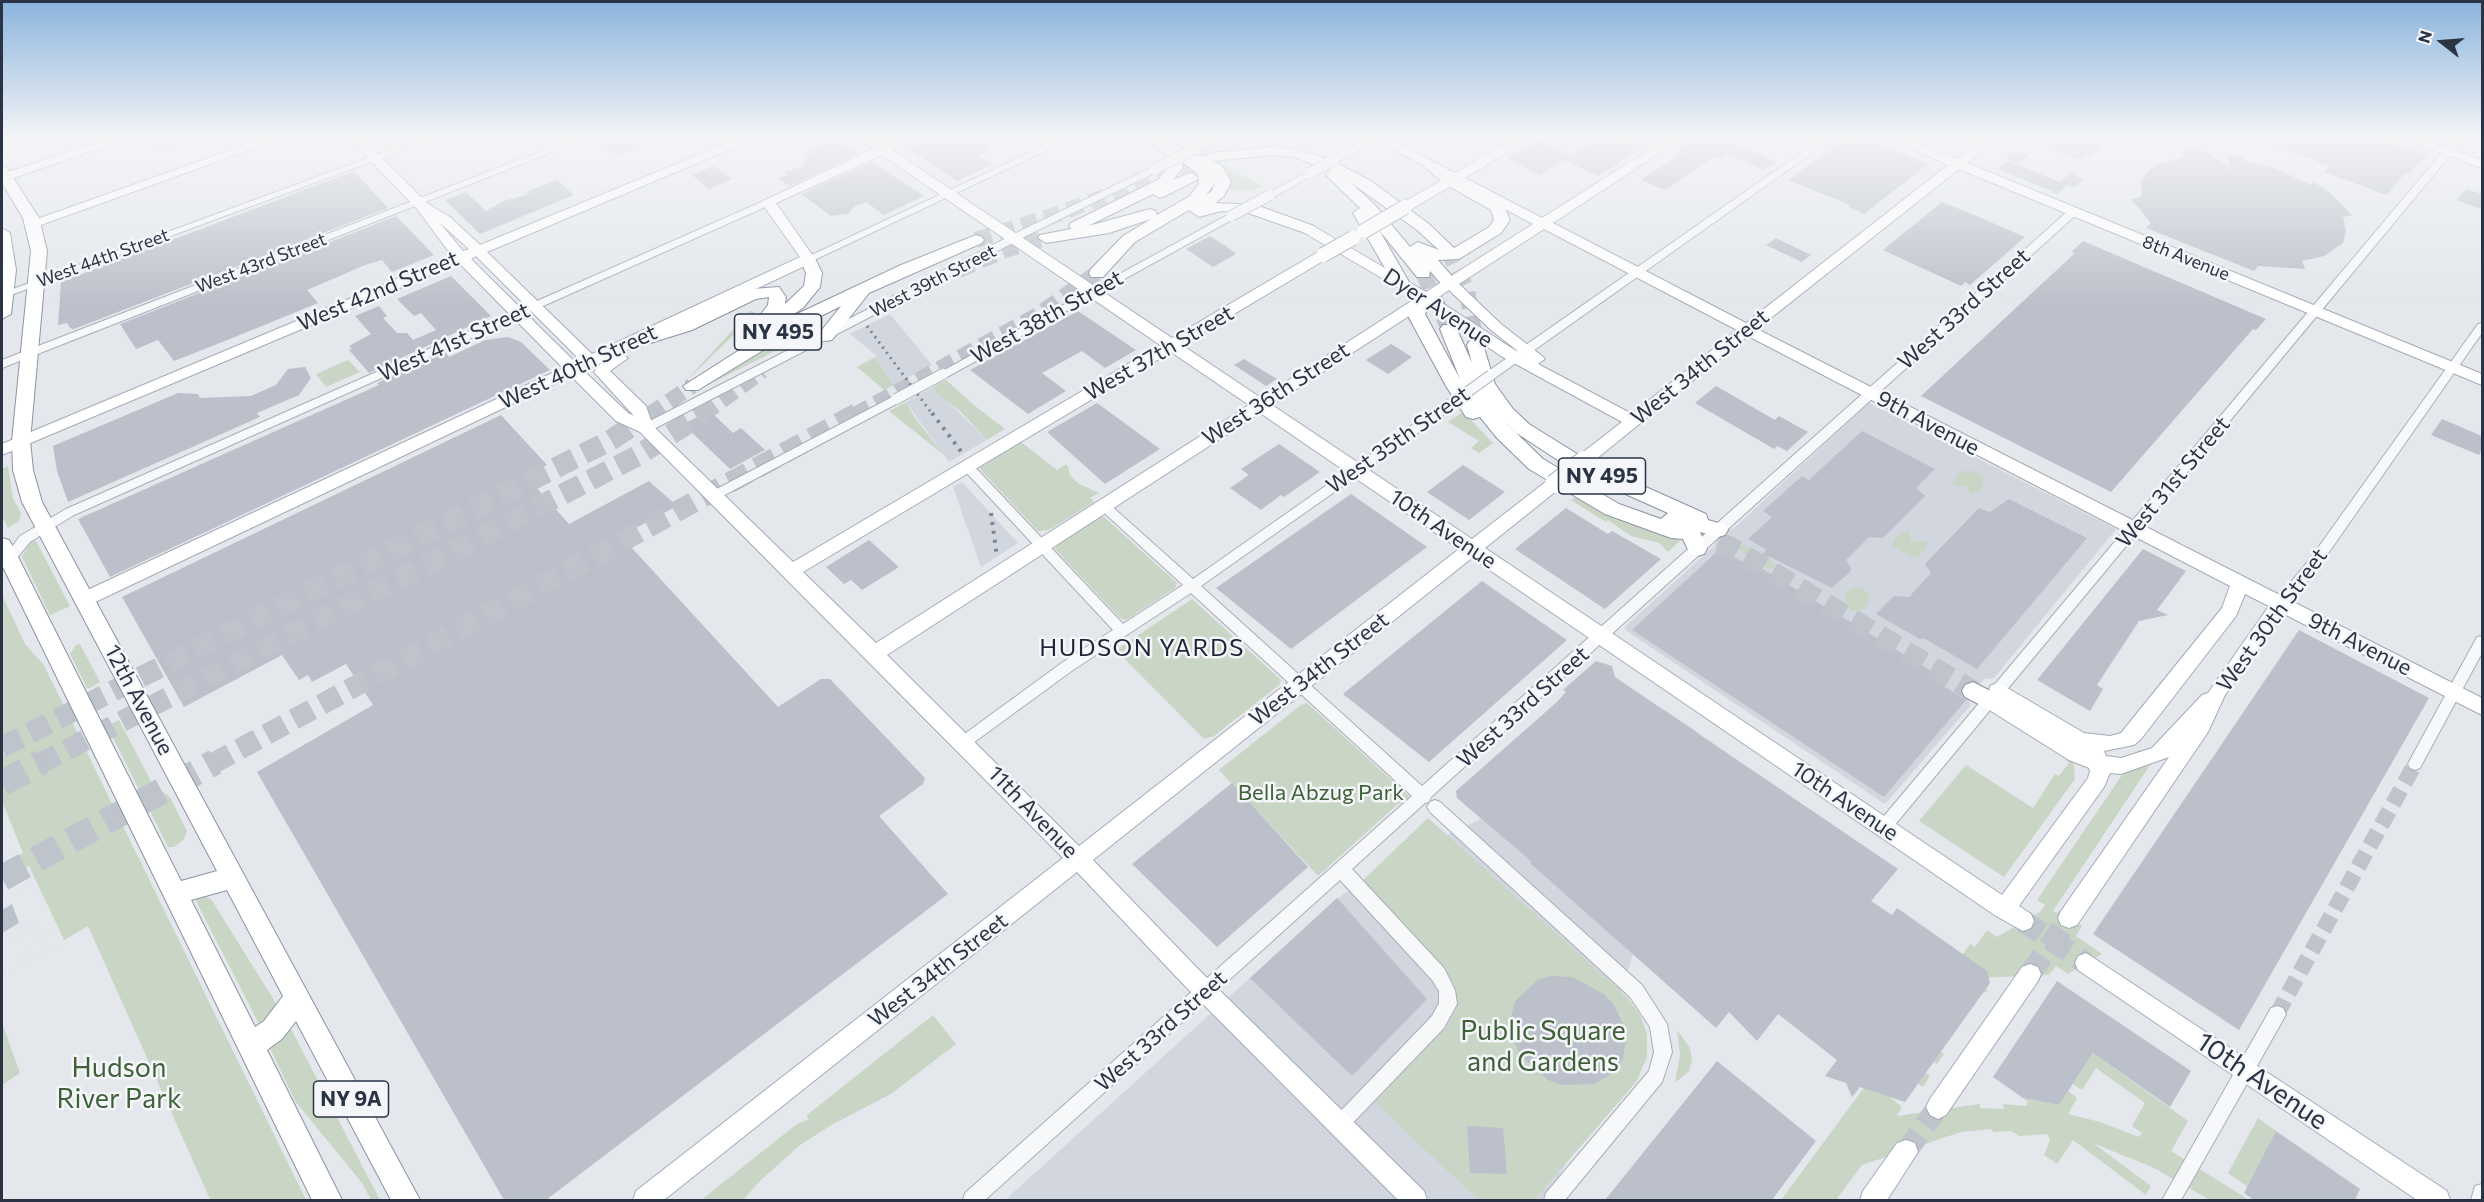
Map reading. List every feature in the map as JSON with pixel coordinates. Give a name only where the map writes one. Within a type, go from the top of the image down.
[{"type":"highway","name":"12th Avenue","points":[[14,192],[33,223],[39,251],[38,282],[21,441],[21,458],[27,488],[45,526],[406,1200]]},
{"type":"highway","points":[[1046,238],[1099,216],[1145,192]]},
{"type":"highway","points":[[1046,238],[1105,222],[1163,192]]},
{"type":"highway","points":[[1046,238],[1122,224],[1186,198],[1193,192]]},
{"type":"highway","points":[[1202,192],[1189,204],[1137,232],[1111,255],[1097,273],[1138,243],[1212,200],[1219,192]]},
{"type":"highway","points":[[1352,192],[1401,282]]},
{"type":"highway","points":[[1353,192],[1395,238],[1422,273]]},
{"type":"highway","points":[[1367,192],[1449,282]]},
{"type":"highway","points":[[1377,192],[1423,226],[1447,249]]},
{"type":"highway","points":[[1418,247],[1433,255],[1453,256],[1501,225],[1502,217],[1497,208],[1472,192]]},
{"type":"highway","points":[[1212,200],[1238,197],[1264,201],[1280,207],[1308,229]]},
{"type":"highway","points":[[1179,220],[1214,208],[1239,206],[1261,210],[1308,229]]},
{"type":"highway","points":[[2,233],[8,257],[7,293],[2,314]]},
{"type":"highway","name":"NY 495","points":[[757,331],[692,386],[774,335],[868,286],[976,240]]},
{"type":"highway","points":[[757,331],[791,309],[808,293],[814,278],[808,259]]},
{"type":"highway","points":[[826,336],[868,286]]},
{"type":"highway","points":[[631,343],[686,326],[752,294],[773,291],[778,297],[776,305],[757,331]]},
{"type":"highway","points":[[1425,298],[1418,306],[1416,314],[1455,386],[1474,414],[1507,447],[1536,464]]},
{"type":"highway","name":"NY 495","points":[[1449,329],[1474,391],[1503,422],[1536,464],[1612,509],[1678,533]]},
{"type":"highway","name":"NY 495","points":[[1476,345],[1486,385],[1503,422],[1583,467],[1699,519]]},
{"type":"highway","points":[[1503,422],[1534,446],[1580,474],[1695,526],[1718,530]]},
{"type":"highway","points":[[1503,422],[1527,448],[1574,477],[1683,526],[1691,533],[1697,549]]},
{"type":"highway","name":"NY 9A","points":[[5,553],[327,1200]]},
{"type":"highway","points":[[174,894],[233,877]]},
{"type":"highway","points":[[250,1046],[273,1030],[297,998]]},
{"type":"main road","points":[[33,223],[121,192]]},
{"type":"main road","name":"11th Avenue","points":[[409,192],[421,204],[433,224],[535,306],[597,365],[603,375],[640,410],[646,428]]},
{"type":"main road","name":"West 42nd Street","points":[[2,450],[618,192]]},
{"type":"main road","name":"West 41st Street","points":[[768,202],[790,192]]},
{"type":"main road","name":"10th Avenue","points":[[945,192],[2023,921]]},
{"type":"main road","name":"West 37th Street","points":[[791,571],[1432,192]]},
{"type":"main road","name":"9th Avenue","points":[[1478,192],[2482,707]]},
{"type":"main road","name":"West 36th Street","points":[[875,653],[1591,192]]},
{"type":"main road","name":"West 34th Street","points":[[645,1200],[1923,192]]},
{"type":"main road","name":"8th Avenue","points":[[2025,192],[2482,380]]},
{"type":"main road","points":[[768,202],[808,259]]},
{"type":"main road","name":"Dyer Avenue","points":[[1308,229],[1633,421]]},
{"type":"main road","name":"11th Avenue","points":[[469,253],[519,313],[573,369],[622,417],[646,428],[715,495],[964,742],[1205,991],[1415,1200]]},
{"type":"main road","name":"West 40th Street","points":[[597,365],[631,343],[808,259]]},
{"type":"main road","name":"Dyer Avenue","points":[[1449,282],[1520,354]]},
{"type":"main road","name":"West 40th Street","points":[[85,599],[573,369],[597,365],[686,326]]},
{"type":"main road","name":"West 30th Street","points":[[2081,741],[2110,744],[2127,739],[2134,733],[2232,607],[2240,584]]},
{"type":"main road","name":"West 30th Street","points":[[2069,918],[2201,726],[2218,691],[2281,604]]},
{"type":"main road","points":[[1985,692],[2076,754],[2100,763],[2121,766],[2154,758],[2170,745],[2190,719],[2218,691]]},
{"type":"main road","points":[[1985,692],[2081,741],[2092,749],[2100,763],[2097,782],[2004,909]]},
{"type":"main road","name":"10th Avenue","points":[[2086,963],[2438,1200]]},
{"type":"main road","points":[[1938,1107],[2030,974]]},
{"type":"main road","points":[[1872,1200],[1906,1152]]},
{"type":"street","name":"West 44th Street","points":[[7,293],[283,192]]},
{"type":"street","name":"West 43rd Street","points":[[2,364],[450,192]]},
{"type":"street","name":"West 40th Street","points":[[808,259],[952,192]]},
{"type":"street","name":"West 39th Street","points":[[646,428],[1108,192]]},
{"type":"street","name":"West 38th Street","points":[[715,495],[943,374],[1275,192]]},
{"type":"street","name":"West 35th Street","points":[[964,742],[1068,666],[1191,586],[1751,192]]},
{"type":"street","name":"West 31st Street","points":[[1884,827],[1985,692],[2134,529],[2414,192]]},
{"type":"street","name":"West 41st Street","points":[[5,553],[70,512],[768,202]]},
{"type":"street","name":"West 33rd Street","points":[[972,1200],[1341,869],[1429,802],[1602,636],[2073,212]]},
{"type":"street","name":"West 30th Street","points":[[2281,604],[2315,562],[2482,326]]},
{"type":"street","points":[[966,466],[1123,632]]},
{"type":"street","points":[[1103,505],[1636,991],[1658,1024],[1663,1052],[1656,1076],[1553,1200]]},
{"type":"street","points":[[2415,764],[2482,641]]},
{"type":"street","points":[[1339,1125],[1438,1022],[1448,1004],[1447,990],[1438,974],[1341,869]]},
{"type":"street","points":[[2171,1200],[2277,1014]]},
{"type":"street","points":[[2480,1200],[2482,1193]]},
{"type":"shaded area","points":[[890,314],[932,365],[894,385],[875,357],[877,356],[850,334]]},
{"type":"shaded area","points":[[933,387],[987,440],[949,462],[906,402]]},
{"type":"shaded area","points":[[1869,403],[2116,529],[1994,678],[1984,679],[1968,697],[1970,706],[1885,804],[1625,630],[1627,625],[1714,546],[1716,540],[1726,531],[1734,528]]},
{"type":"shaded area","points":[[962,482],[1018,543],[981,567],[953,487]]},
{"type":"shaded area","points":[[1665,710],[1696,731],[1675,770],[1648,904],[1579,1133],[1549,1200],[1005,1200],[1338,898],[1388,863],[1583,771],[1635,737]]},
{"type":"green space","points":[[750,311],[755,312],[684,383]]},
{"type":"green space","points":[[793,336],[789,340],[795,341],[698,390],[763,351]]},
{"type":"green space","points":[[875,357],[894,385],[884,390],[857,367]]},
{"type":"green space","points":[[348,360],[360,372],[326,387],[316,374]]},
{"type":"green space","points":[[946,380],[1005,429],[987,440],[961,412],[936,392],[933,387]]},
{"type":"green space","points":[[906,402],[915,418],[944,455],[889,411]]},
{"type":"green space","points":[[1463,412],[1493,443],[1479,453],[1471,448],[1479,441],[1448,422]]},
{"type":"green space","points":[[1021,442],[1057,470],[1067,464],[1070,475],[1079,484],[1099,493],[1090,498],[1094,502],[1049,530],[1038,531],[980,469],[981,465]]},
{"type":"green space","points":[[8,466],[13,498],[21,513],[19,521],[8,528],[2,517],[2,469]]},
{"type":"green space","points":[[1968,470],[1982,474],[1984,480],[1981,489],[1971,494],[1965,486],[1952,485],[1957,474]]},
{"type":"green space","points":[[1576,497],[1649,530],[1681,540],[1668,552],[1659,543],[1631,536],[1608,520],[1606,522],[1571,500]]},
{"type":"green space","points":[[1104,517],[1177,583],[1175,588],[1126,620],[1120,618],[1055,549],[1056,545],[1097,518]]},
{"type":"green space","points":[[1909,530],[1911,542],[1928,541],[1925,550],[1915,558],[1892,546],[1896,537]]},
{"type":"green space","points":[[31,541],[36,541],[70,606],[50,615],[22,557]]},
{"type":"green space","points":[[1739,544],[1763,554],[1781,570],[1768,568],[1747,556],[1735,546]]},
{"type":"green space","points":[[1857,587],[1866,590],[1869,599],[1866,608],[1857,611],[1848,608],[1845,599],[1848,590]]},
{"type":"green space","name":"Hudson River Park","points":[[2,595],[25,644],[43,664],[306,1200],[2,1200],[2,976],[64,940],[29,866],[2,881]]},
{"type":"green space","name":"Bella Abzug Park","points":[[1192,599],[1281,680],[1279,685],[1214,736],[1204,739],[1116,650]]},
{"type":"green space","points":[[80,644],[100,682],[90,688],[87,688],[70,654],[76,645]]},
{"type":"green space","name":"Bella Abzug Park","points":[[1307,703],[1409,796],[1406,803],[1398,804],[1318,876],[1219,770],[1301,705]]},
{"type":"green space","points":[[119,720],[153,785],[170,797],[187,831],[184,839],[174,847],[168,847],[107,726]]},
{"type":"green space","points":[[2139,750],[2154,759],[2053,911],[2056,913],[2059,911],[2082,926],[2076,936],[2102,954],[2068,974],[2056,966],[2049,975],[1978,978],[1988,991],[1978,996],[1930,1044],[1944,1054],[1937,1064],[1923,1054],[1915,1065],[1930,1076],[1923,1087],[1907,1075],[1891,1098],[1902,1107],[1897,1116],[1980,1104],[1980,1108],[2004,1109],[2003,1104],[2026,1106],[2028,1102],[2023,1098],[2059,1105],[2068,1091],[2077,1098],[2068,1114],[2100,1122],[2139,1137],[2142,1133],[2132,1126],[2145,1103],[2096,1068],[2082,1090],[2073,1084],[2093,1053],[2188,1121],[2171,1151],[2249,1200],[2210,1200],[2154,1168],[2093,1143],[2151,1186],[2146,1195],[2073,1140],[2057,1164],[2044,1155],[2050,1140],[2047,1134],[2019,1136],[2011,1131],[1994,1132],[1991,1129],[1961,1132],[1862,1165],[1836,1200],[1781,1200],[1970,944],[1975,947],[1987,930],[1997,937],[2040,912],[2045,905],[2037,900]]},
{"type":"green space","points":[[2066,753],[2074,765],[2075,779],[2004,877],[1919,821],[1966,765],[2033,808],[2055,774],[2059,776],[2069,763],[2064,757]]},
{"type":"green space","name":"Public Square and Gardens","points":[[1428,818],[1627,997],[1640,1015],[1647,1034],[1647,1057],[1637,1081],[1534,1200],[1478,1200],[1375,1102],[1447,1027],[1456,1010],[1454,984],[1444,968],[1362,881]]},
{"type":"green space","points":[[198,893],[211,899],[277,1005],[260,1026],[194,897]]},
{"type":"green space","points":[[933,1015],[956,1044],[891,1094],[833,1124],[800,1145],[762,1179],[743,1200],[701,1200],[797,1124],[808,1120],[807,1115]]},
{"type":"green space","points":[[290,1027],[380,1200],[371,1200],[362,1183],[295,1101],[269,1046]]},
{"type":"green space","points":[[1677,1030],[1690,1048],[1692,1060],[1689,1071],[1675,1083],[1680,1055]]},
{"type":"green space","points":[[2258,1118],[2276,1131],[2248,1187],[2228,1173]]},
{"type":"pier","points":[[2,801],[23,853],[2,864]]},
{"type":"pier","points":[[34,879],[59,929],[15,955],[11,943],[38,927],[36,924],[2,943],[2,898]]},
{"type":"pier","points":[[88,926],[210,1200],[2,1200],[2,1085],[20,1073],[2,1023],[2,976]]},
{"type":"building","points":[[298,192],[373,192],[388,208],[74,329],[70,328],[67,323],[58,325],[61,282]]},
{"type":"building","points":[[466,192],[486,211],[504,201],[529,194],[526,192],[571,192],[574,195],[480,234],[445,200]]},
{"type":"building","points":[[805,192],[918,192],[924,196],[884,215],[866,202],[854,207],[848,214],[831,216],[801,194]]},
{"type":"building","points":[[1818,192],[1892,192],[1864,214],[1848,206],[1850,205]]},
{"type":"building","points":[[2142,192],[2329,192],[2352,215],[2343,217],[2346,231],[2343,243],[2324,256],[2302,261],[2305,269],[2258,266],[2254,271],[2146,228],[2151,223],[2131,199],[2142,197]]},
{"type":"building","points":[[2463,192],[2482,194],[2482,210],[2457,200]]},
{"type":"building","points":[[1942,202],[2025,237],[1970,285],[1965,282],[1961,286],[1883,250]]},
{"type":"building","points":[[396,216],[434,255],[392,272],[382,260],[365,265],[307,290],[318,303],[174,361],[158,340],[136,349],[120,324]]},
{"type":"building","points":[[1210,236],[1236,254],[1213,267],[1186,249]]},
{"type":"building","points":[[1776,238],[1811,255],[1802,262],[1766,245]]},
{"type":"building","points":[[2083,241],[2266,319],[2256,330],[2253,329],[2111,492],[1921,396],[2075,253],[2071,252]]},
{"type":"building","points":[[451,276],[491,316],[369,373],[349,350],[352,349],[349,346],[371,334],[355,316],[379,306],[387,316],[383,318],[397,333],[407,333],[413,340],[436,330],[421,313],[414,316],[397,299]]},
{"type":"building","points":[[1078,311],[1136,350],[1105,368],[1082,351],[1042,373],[1066,391],[1028,414],[970,370]]},
{"type":"building","points":[[508,337],[521,342],[550,370],[110,577],[78,519],[379,385],[377,383],[445,352],[449,357],[485,340]]},
{"type":"building","points":[[1391,344],[1412,357],[1388,374],[1366,360]]},
{"type":"building","points":[[1244,359],[1277,379],[1266,386],[1234,365]]},
{"type":"building","points":[[305,367],[311,378],[299,395],[257,413],[260,417],[68,502],[57,471],[53,446],[178,393],[198,394],[200,398],[251,396],[276,385],[288,369]]},
{"type":"building","points":[[1716,386],[1775,420],[1779,416],[1808,432],[1787,451],[1777,446],[1774,449],[1695,403]]},
{"type":"building","points":[[1097,403],[1160,449],[1105,484],[1047,432]]},
{"type":"building","points":[[710,411],[733,433],[741,428],[765,450],[730,469],[683,424]]},
{"type":"building","points":[[501,415],[547,465],[526,476],[569,524],[649,481],[677,506],[621,536],[778,707],[821,679],[830,679],[925,778],[923,784],[879,816],[948,894],[546,1200],[504,1200],[257,772],[373,705],[346,664],[312,682],[308,675],[299,680],[282,655],[184,707],[122,597]]},
{"type":"building","points":[[2442,419],[2482,436],[2482,450],[2479,455],[2431,435]]},
{"type":"building","points":[[1862,431],[1935,469],[1916,488],[1925,496],[1883,538],[1869,537],[1846,560],[1851,568],[1850,572],[1832,588],[1768,556],[1761,568],[1936,674],[1932,679],[1966,700],[1884,797],[1632,630],[1720,549],[1749,566],[1767,550],[1748,539],[1772,517],[1763,511],[1802,476],[1809,480]]},
{"type":"building","points":[[1279,444],[1320,472],[1261,510],[1230,488],[1249,475],[1241,469]]},
{"type":"building","points":[[1463,465],[1505,492],[1469,520],[1427,492]]},
{"type":"building","points":[[1351,494],[1427,547],[1291,649],[1216,588]]},
{"type":"building","points":[[2009,499],[2087,538],[1977,669],[1876,614],[1894,596],[1909,597],[1931,573],[1925,564],[1979,508],[1990,512]]},
{"type":"building","points":[[1566,508],[1608,534],[1612,531],[1661,559],[1605,609],[1515,549]]},
{"type":"building","points":[[869,540],[899,567],[862,590],[851,580],[844,584],[826,567]]},
{"type":"building","points":[[2143,549],[2186,571],[2157,610],[2168,615],[2139,621],[2097,685],[2103,689],[2090,711],[2037,680]]},
{"type":"building","points":[[1482,581],[1567,640],[1429,762],[1343,694]]},
{"type":"building","points":[[2299,630],[2429,698],[2239,1030],[2093,934]]},
{"type":"building","points":[[1596,661],[1612,666],[1615,677],[1898,869],[1871,901],[1892,915],[1897,908],[1987,971],[1990,983],[1905,1102],[1860,1087],[1852,1097],[1846,1083],[1825,1076],[1837,1060],[1778,1014],[1757,1041],[1729,1012],[1716,1028],[1530,863],[1532,862],[1457,798],[1456,791],[1558,701],[1566,692],[1563,690]]},
{"type":"building","points":[[1232,783],[1308,867],[1217,947],[1132,864]]},
{"type":"building","points":[[1337,898],[1427,999],[1352,1076],[1250,978]]},
{"type":"building","points":[[12,904],[19,923],[2,933],[2,910]]},
{"type":"building","points":[[1550,976],[1572,977],[1604,994],[1614,1005],[1624,1026],[1626,1039],[1623,1059],[1616,1071],[1594,1084],[1563,1085],[1548,1080],[1520,1055],[1511,1033],[1510,1021],[1515,1001],[1538,980]]},
{"type":"building","points":[[2057,981],[2191,1071],[2170,1107],[2093,1053],[2059,1105],[2023,1098],[1993,1077]]},
{"type":"building","points":[[1717,1061],[1816,1141],[1772,1200],[1605,1200]]},
{"type":"building","points":[[1467,1126],[1503,1128],[1507,1174],[1470,1173]]},
{"type":"building","points":[[2276,1131],[2360,1189],[2355,1200],[2254,1200],[2244,1193]]},
{"type":"tunnel","points":[[976,240],[1052,216],[1116,192]]},
{"type":"tunnel","points":[[958,270],[1008,249],[1046,238]]},
{"type":"tunnel","points":[[1447,249],[1467,290],[1476,345]]},
{"type":"tunnel","points":[[855,415],[1038,315],[1097,273]]},
{"type":"tunnel","points":[[1423,273],[1449,329]]},
{"type":"tunnel","points":[[702,415],[762,371]]},
{"type":"tunnel","points":[[649,415],[692,386]]},
{"type":"tunnel","points":[[2,747],[611,440],[651,413]]},
{"type":"tunnel","points":[[39,764],[637,456],[704,413]]},
{"type":"tunnel","points":[[212,764],[858,413]]},
{"type":"tunnel","points":[[1688,535],[1728,546],[1973,691]]},
{"type":"tunnel","points":[[2,783],[42,762]]},
{"type":"tunnel","points":[[2,878],[215,762]]},
{"type":"tunnel","points":[[2277,1014],[2415,764]]},
{"type":"tunnel","points":[[2053,941],[2069,918]]},
{"type":"tunnel","points":[[2023,921],[2053,941]]},
{"type":"tunnel","points":[[2030,974],[2053,941]]},
{"type":"tunnel","points":[[2053,941],[2086,963]]},
{"type":"tunnel","points":[[1906,1152],[1938,1107]]},
{"type":"railway","points":[[867,326],[933,415]]},
{"type":"railway","points":[[932,413],[963,454]]},
{"type":"railway","points":[[991,513],[997,557]]},
{"type":"district","name":"HUDSON YARDS","points":[[1142,648]]}]
